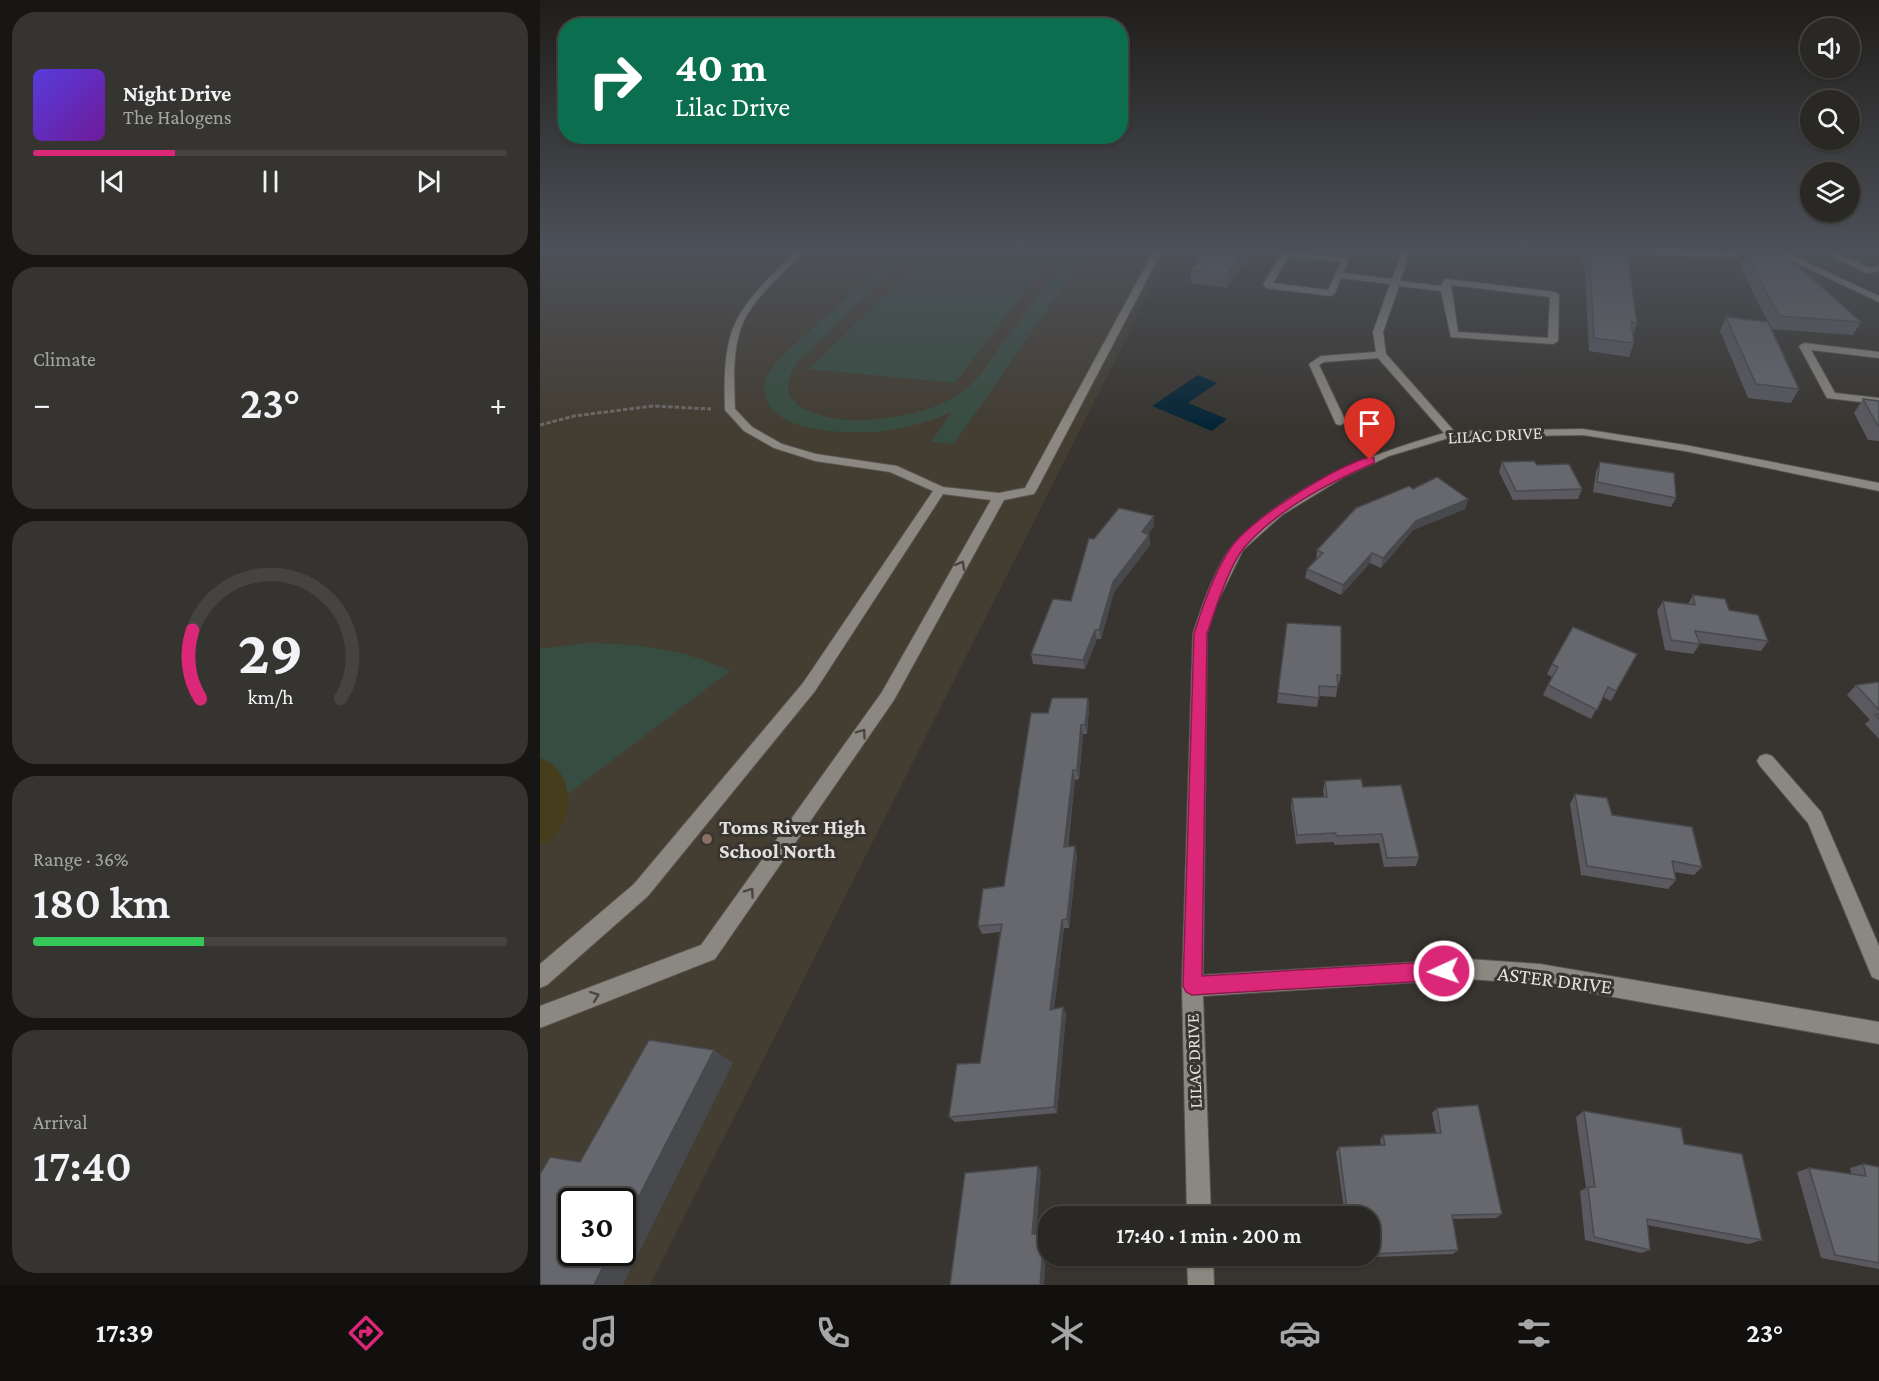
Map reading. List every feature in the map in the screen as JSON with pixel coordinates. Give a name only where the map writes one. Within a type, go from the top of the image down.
[{"type":"street","points":[[746,309],[734,333],[729,376],[730,410],[748,429],[778,446],[815,457],[893,469],[940,490],[999,497],[1030,490],[1127,309]]},
{"type":"street","points":[[1386,309],[1378,332],[1381,355],[1451,434]]},
{"type":"street","points":[[1449,309],[1454,335],[1553,341],[1554,309]]},
{"type":"street","points":[[1879,355],[1804,346],[1831,396],[1879,401]]},
{"type":"street","points":[[1340,422],[1314,364],[1321,359],[1381,355]]},
{"type":"street","name":"LILAC DRIVE","points":[[1199,1206],[1192,986],[1200,634],[1209,605],[1237,548],[1277,512],[1340,474],[1385,454],[1451,434],[1583,432],[1685,448],[1879,487]]},
{"type":"street","points":[[540,978],[641,890],[809,687],[940,490]]},
{"type":"street","points":[[540,1017],[708,952],[888,696],[999,497]]},
{"type":"street","points":[[1766,761],[1815,818],[1879,970]]},
{"type":"street","name":"ASTER DRIVE","points":[[1192,986],[1467,969],[1530,973],[1879,1033]]},
{"type":"street","points":[[1200,1266],[1201,1285]]},
{"type":"path","points":[[540,425],[574,416],[653,406],[730,410]]},
{"type":"shaded area","name":"Toms River High School North","points":[[540,309],[1141,309],[650,1285],[540,1285]]},
{"type":"green space","points":[[834,309],[853,309],[800,360],[790,376],[788,390],[794,401],[804,409],[818,415],[851,420],[899,416],[937,406],[963,391],[979,376],[1028,309],[1047,309],[954,444],[931,442],[952,412],[911,426],[872,432],[819,430],[785,420],[773,411],[764,391],[766,380],[780,358]]},
{"type":"green space","points":[[871,309],[1011,309],[955,383],[809,369]]},
{"type":"green space","points":[[587,643],[677,652],[730,671],[569,793],[558,832],[540,847],[540,649]]},
{"type":"sand","points":[[540,758],[558,770],[567,789],[568,800],[567,811],[559,831],[540,847]]},
{"type":"water","points":[[1198,375],[1217,383],[1188,403],[1227,419],[1212,431],[1152,406]]},
{"type":"building","points":[[1592,309],[1635,309],[1637,323],[1631,322],[1634,343],[1594,338]]},
{"type":"building","points":[[1775,309],[1846,309],[1861,322],[1779,316]]},
{"type":"building","points":[[1726,317],[1768,322],[1799,389],[1756,384]]},
{"type":"building","points":[[1863,399],[1879,401],[1879,426],[1878,426]]},
{"type":"building","points":[[1534,461],[1537,465],[1569,464],[1582,489],[1516,491],[1502,462]]},
{"type":"building","points":[[1600,462],[1674,473],[1676,498],[1597,482]]},
{"type":"building","points":[[1437,477],[1468,499],[1416,521],[1383,558],[1372,553],[1343,585],[1307,569],[1323,553],[1317,550],[1356,508],[1409,486],[1413,489]]},
{"type":"building","points":[[1119,508],[1154,516],[1142,532],[1149,535],[1113,582],[1099,630],[1095,630],[1083,660],[1031,654],[1053,599],[1071,601],[1089,538],[1094,539]]},
{"type":"building","points":[[1693,595],[1725,599],[1729,610],[1758,615],[1768,641],[1695,631],[1700,644],[1671,640],[1663,601],[1695,605]]},
{"type":"building","points":[[1287,623],[1341,626],[1341,675],[1337,675],[1338,687],[1319,686],[1319,698],[1278,693]]},
{"type":"building","points":[[1573,627],[1637,654],[1616,691],[1608,687],[1597,710],[1548,685],[1558,667],[1552,664]]},
{"type":"building","points":[[1879,682],[1879,710],[1856,685]]},
{"type":"building","points":[[1052,698],[1088,698],[1085,725],[1081,725],[1077,770],[1073,770],[1064,847],[1075,846],[1067,919],[1062,920],[1050,1010],[1063,1007],[1054,1107],[949,1117],[957,1064],[980,1063],[1002,924],[978,926],[983,889],[1004,886],[1031,713],[1048,713]]},
{"type":"building","points":[[1361,779],[1363,787],[1401,785],[1419,857],[1387,858],[1382,834],[1297,835],[1292,798],[1327,797],[1325,781]]},
{"type":"building","points":[[1575,794],[1607,798],[1612,815],[1692,827],[1702,867],[1672,861],[1676,880],[1587,866]]},
{"type":"building","points":[[649,1040],[714,1050],[636,1202],[636,1188],[558,1188],[558,1266],[603,1266],[594,1285],[540,1285],[540,1174],[550,1157],[580,1162]]},
{"type":"building","points":[[1478,1105],[1502,1214],[1452,1215],[1458,1250],[1380,1254],[1380,1206],[1347,1206],[1339,1147],[1385,1145],[1383,1135],[1441,1133],[1437,1108]]},
{"type":"building","points":[[1584,1111],[1681,1128],[1684,1144],[1742,1154],[1762,1240],[1647,1219],[1650,1250],[1594,1237],[1588,1187],[1595,1187]]},
{"type":"building","points":[[1863,1164],[1879,1167],[1879,1263],[1835,1255],[1809,1168],[1866,1176]]},
{"type":"building","points":[[1038,1166],[1032,1234],[1038,1234],[1038,1266],[1041,1266],[1040,1285],[950,1285],[965,1173]]},
{"type":"place","name":"Toms River High School North","points":[[707,839]]},
{"type":"route","points":[[1370,460],[1340,474],[1277,512],[1237,548],[1209,605],[1200,634],[1192,986],[1444,971]]}]
